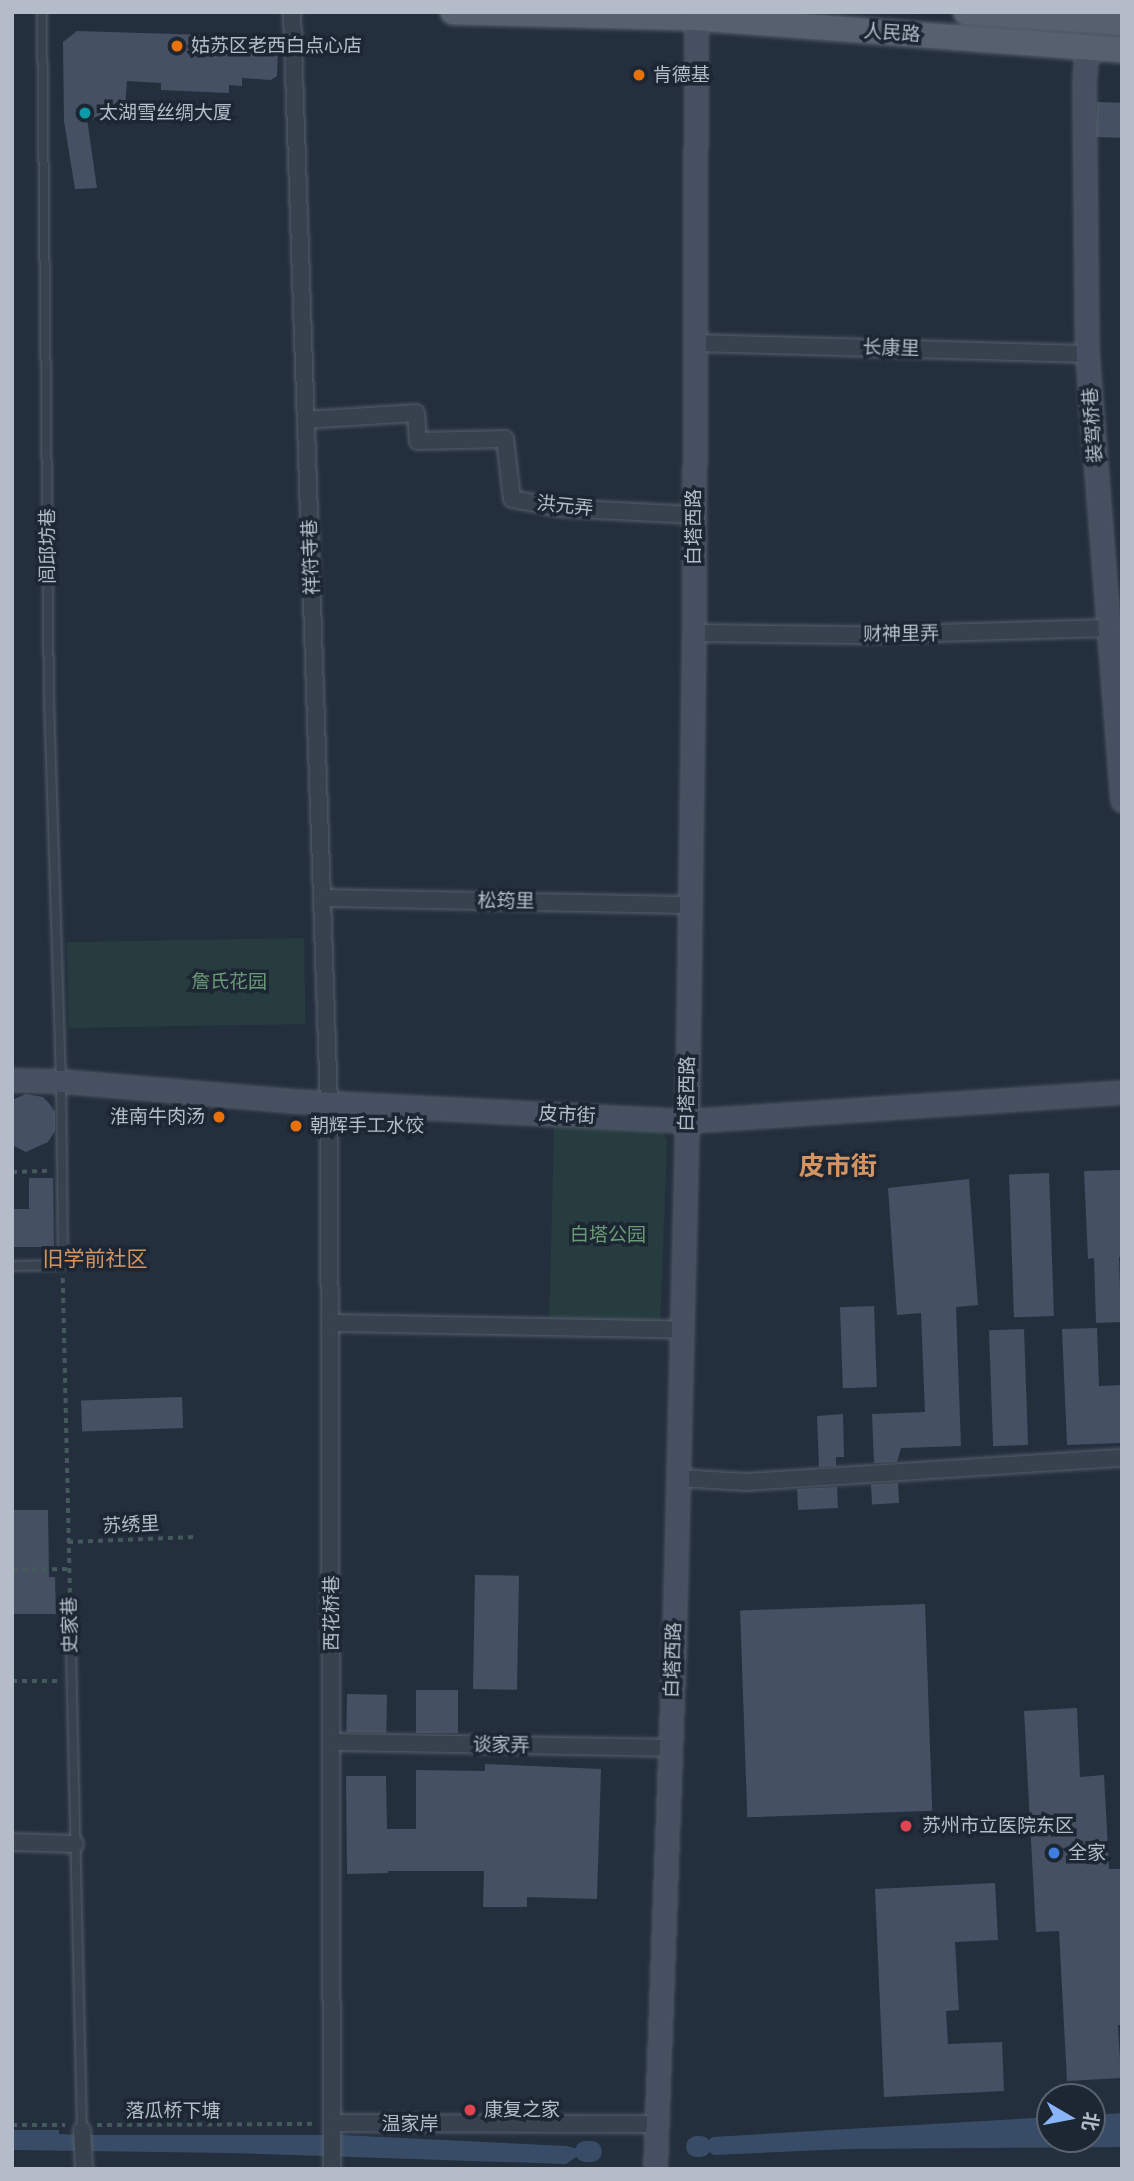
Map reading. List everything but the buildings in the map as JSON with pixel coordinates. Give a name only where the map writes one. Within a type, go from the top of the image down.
[{"type":"main road","name":"人民路","points":[[453,12],[696,15],[1122,50]]},
{"type":"main road","points":[[966,12],[1122,23]]},
{"type":"main road","name":"白塔西路","points":[[655,2169],[670,1748],[687,1121],[694,634],[696,15]]},
{"type":"main road","name":"装驾桥巷","points":[[1087,47],[1084,82],[1087,354],[1108,628],[1118,716],[1122,801]]},
{"type":"main road","name":"皮市街","points":[[12,1080],[61,1080],[329,1102],[687,1121],[1122,1092]]},
{"type":"street","name":"祥符寺巷","points":[[292,12],[329,1102]]},
{"type":"street","name":"长康里","points":[[695,343],[1087,354]]},
{"type":"street","name":"洪元弄","points":[[306,420],[416,414],[418,441],[505,439],[512,499],[560,508],[694,515]]},
{"type":"street","name":"财神里弄","points":[[694,634],[882,635],[1108,628]]},
{"type":"street","name":"松筠里","points":[[322,898],[690,905]]},
{"type":"street","name":"西花桥巷","points":[[329,1102],[332,1323],[332,2164]]},
{"type":"street","points":[[332,1323],[682,1330]]},
{"type":"street","points":[[678,1478],[746,1482],[1122,1458]]},
{"type":"street","name":"谈家弄","points":[[332,1742],[670,1748]]},
{"type":"street","points":[[12,1842],[75,1844]]},
{"type":"street","name":"温家岸","points":[[333,2127],[656,2124]]},
{"type":"street","name":"史家巷","points":[[82,2128],[84,2163]]},
{"type":"lane","name":"闾邱坊巷","points":[[42,12],[49,704],[61,1080]]},
{"type":"lane","points":[[12,1266],[62,1265],[61,1080]]},
{"type":"lane","name":"史家巷","points":[[70,1606],[82,2128]]},
{"type":"path","points":[[12,1172],[62,1171]]},
{"type":"path","name":"史家巷","points":[[62,1265],[70,1606]]},
{"type":"path","name":"苏绣里","points":[[68,1542],[196,1537]]},
{"type":"path","points":[[12,1570],[69,1569]]},
{"type":"path","points":[[12,1681],[72,1681]]},
{"type":"path","name":"落瓜桥下塘","points":[[12,2125],[82,2128],[333,2127]]},
{"type":"green space","name":"詹氏花园","points":[[304,938],[306,1024],[69,1028],[67,942]]},
{"type":"green space","name":"白塔公园","points":[[554,1127],[663,1132],[667,1142],[660,1330],[549,1327]]},
{"type":"water","points":[[1122,2113],[1122,2147],[1106,2147],[1106,2114]]},
{"type":"water","points":[[1036,2118],[1036,2148],[847,2149],[714,2155],[700,2146],[713,2137]]},
{"type":"water","points":[[12,2130],[59,2130],[59,2134],[88,2135],[341,2135],[567,2146],[585,2151],[566,2164],[231,2153],[12,2150]]},
{"type":"waterway","points":[[585,2151],[591,2151]]},
{"type":"place","name":"姑苏区老西白点心店","points":[[177,46]]},
{"type":"place","name":"肯德基","points":[[639,75]]},
{"type":"place","name":"太湖雪丝绸大厦","points":[[85,113]]},
{"type":"place","name":"淮南牛肉汤","points":[[219,1117]]},
{"type":"place","name":"朝辉手工水饺","points":[[296,1126]]},
{"type":"place","name":"苏州市立医院东区","points":[[906,1826]]},
{"type":"place","name":"全家","points":[[1054,1853]]},
{"type":"place","name":"康复之家","points":[[470,2110]]},
{"type":"district","name":"皮市街","points":[[838,1167]]},
{"type":"district","name":"旧学前社区","points":[[95,1259]]}]
